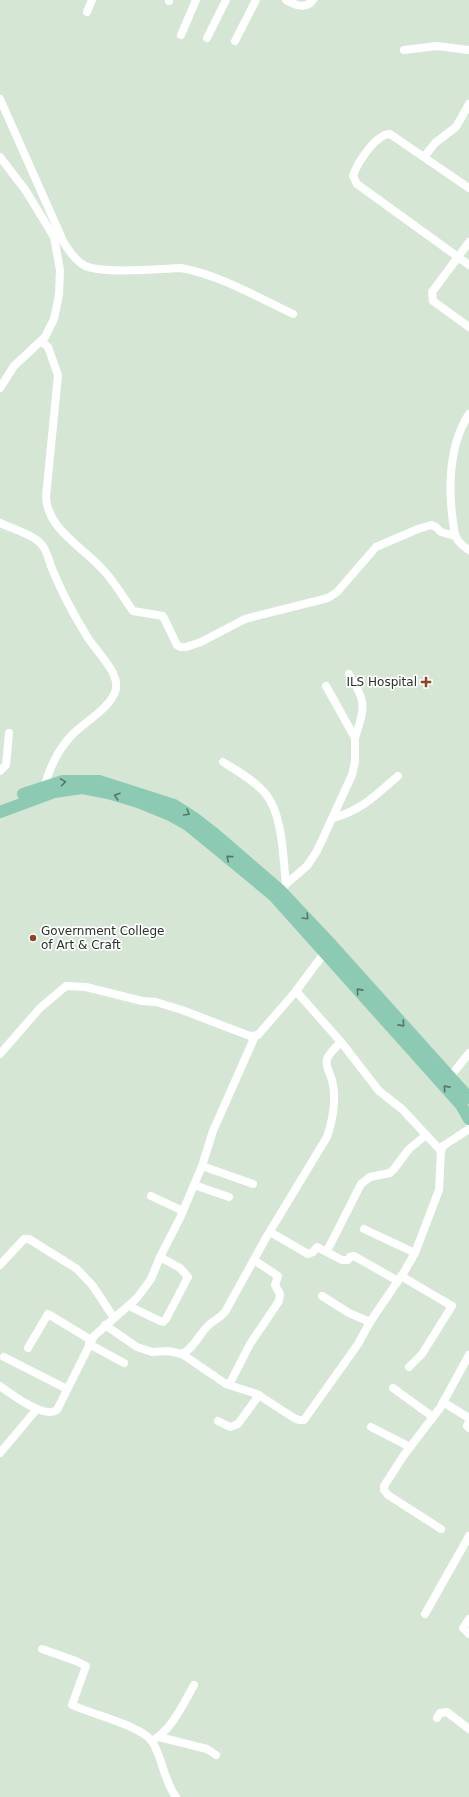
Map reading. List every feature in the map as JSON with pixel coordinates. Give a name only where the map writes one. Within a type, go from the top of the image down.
[{"type":"main road","points":[[0,803],[44,786],[63,781],[99,781],[174,806],[193,817],[283,887],[329,942],[469,1098]]},
{"type":"main road","points":[[0,812],[54,792],[82,788],[123,798],[170,815],[204,837],[273,895],[460,1104],[469,1119]]},
{"type":"street","points":[[87,12],[92,0]]},
{"type":"street","points":[[181,36],[196,0]]},
{"type":"street","points":[[207,38],[226,0]]},
{"type":"street","points":[[235,41],[256,0]]},
{"type":"street","points":[[286,0],[302,6],[310,4],[313,0]]},
{"type":"street","points":[[404,50],[436,46],[469,50]]},
{"type":"street","points":[[0,99],[64,243],[76,260],[85,266],[99,270],[181,268],[193,270],[239,288],[293,314]]},
{"type":"street","points":[[424,157],[435,143],[456,127],[469,104]]},
{"type":"street","points":[[469,188],[394,136],[384,134],[377,139],[355,168],[353,176],[357,184],[469,265]]},
{"type":"street","points":[[0,157],[26,191],[54,237],[60,270],[59,295],[54,319],[42,341],[14,366],[0,388]]},
{"type":"street","points":[[469,242],[432,292],[433,301],[469,327]]},
{"type":"street","points":[[42,341],[48,347],[58,375],[46,497],[49,512],[67,535],[105,572],[133,611],[163,616],[177,645],[180,647],[186,647],[201,642],[245,619],[332,595],[376,547],[418,529],[431,525],[436,527],[441,532],[455,536]]},
{"type":"street","points":[[469,414],[459,436],[452,474],[450,500],[455,536],[463,546],[469,550]]},
{"type":"street","points":[[0,523],[29,535],[44,547],[57,580],[88,637],[114,673],[117,683],[116,692],[111,700],[71,736],[57,753],[44,786]]},
{"type":"street","points":[[283,887],[307,866],[317,851],[352,775],[355,761],[355,738],[362,714],[363,701],[361,693],[349,674]]},
{"type":"street","points":[[326,686],[355,738]]},
{"type":"street","points":[[0,770],[6,765],[9,733]]},
{"type":"street","points":[[223,762],[258,786],[266,794],[271,803],[280,832],[283,887]]},
{"type":"street","points":[[333,818],[358,809],[398,776]]},
{"type":"street","points":[[0,1386],[20,1401],[37,1409],[55,1412],[90,1342],[105,1325],[137,1298],[151,1279],[160,1257],[183,1211],[202,1166],[213,1131],[255,1036],[258,1035],[296,991],[325,952]]},
{"type":"street","points":[[0,1054],[40,1008],[66,986],[86,987],[142,1001],[156,1002],[182,1010],[250,1036],[255,1036]]},
{"type":"street","points":[[296,991],[341,1042],[379,1091],[402,1109],[441,1150]]},
{"type":"street","points":[[182,1354],[188,1350],[210,1323],[219,1319],[225,1312],[270,1232],[327,1137],[332,1123],[334,1099],[332,1080],[327,1064],[327,1058],[341,1042]]},
{"type":"street","points":[[450,1077],[469,1053]]},
{"type":"street","points":[[105,1325],[137,1347],[152,1352],[168,1351],[182,1354],[229,1385],[259,1395],[294,1418],[304,1420],[354,1349],[415,1252],[439,1190],[441,1150],[443,1146],[469,1129]]},
{"type":"street","points":[[327,1251],[361,1184],[370,1177],[390,1173],[409,1149],[426,1134]]},
{"type":"street","points":[[202,1166],[253,1184]]},
{"type":"street","points":[[194,1185],[229,1197]]},
{"type":"street","points":[[151,1196],[183,1211]]},
{"type":"street","points":[[364,1229],[415,1252]]},
{"type":"street","points":[[270,1232],[308,1254],[313,1252],[317,1247],[342,1260],[348,1260],[350,1257],[354,1256],[452,1306],[422,1354],[410,1367]]},
{"type":"street","points":[[0,1265],[24,1239],[29,1239],[77,1269],[93,1286],[114,1318]]},
{"type":"street","points":[[129,1306],[160,1322],[163,1322],[166,1319],[188,1277],[180,1268],[160,1257]]},
{"type":"street","points":[[229,1385],[245,1352],[268,1320],[280,1298],[280,1294],[275,1285],[278,1276],[254,1260]]},
{"type":"street","points":[[322,1296],[344,1310],[370,1322]]},
{"type":"street","points":[[28,1348],[48,1314],[124,1363]]},
{"type":"street","points":[[441,1529],[384,1490],[384,1486],[443,1402],[469,1355]]},
{"type":"street","points":[[4,1357],[67,1389]]},
{"type":"street","points":[[393,1388],[433,1417]]},
{"type":"street","points":[[218,1421],[230,1427],[238,1424],[259,1395]]},
{"type":"street","points":[[443,1402],[469,1418]]},
{"type":"street","points":[[0,1453],[37,1409]]},
{"type":"street","points":[[469,1421],[467,1426],[469,1428]]},
{"type":"street","points":[[371,1427],[410,1448]]},
{"type":"street","points":[[424,1614],[469,1536]]},
{"type":"street","points":[[469,1619],[463,1628],[469,1634]]},
{"type":"street","points":[[42,1648],[86,1666],[72,1704],[73,1706],[125,1725],[156,1739],[207,1749],[216,1754]]},
{"type":"street","points":[[156,1739],[177,1715],[194,1685]]},
{"type":"street","points":[[437,1718],[440,1713],[447,1712],[469,1729]]},
{"type":"street","points":[[156,1739],[166,1780],[176,1797]]},
{"type":"place","name":"ILS Hospital","points":[[426,682]]},
{"type":"place","name":"Government College of Art & Craft","points":[[33,938]]}]
